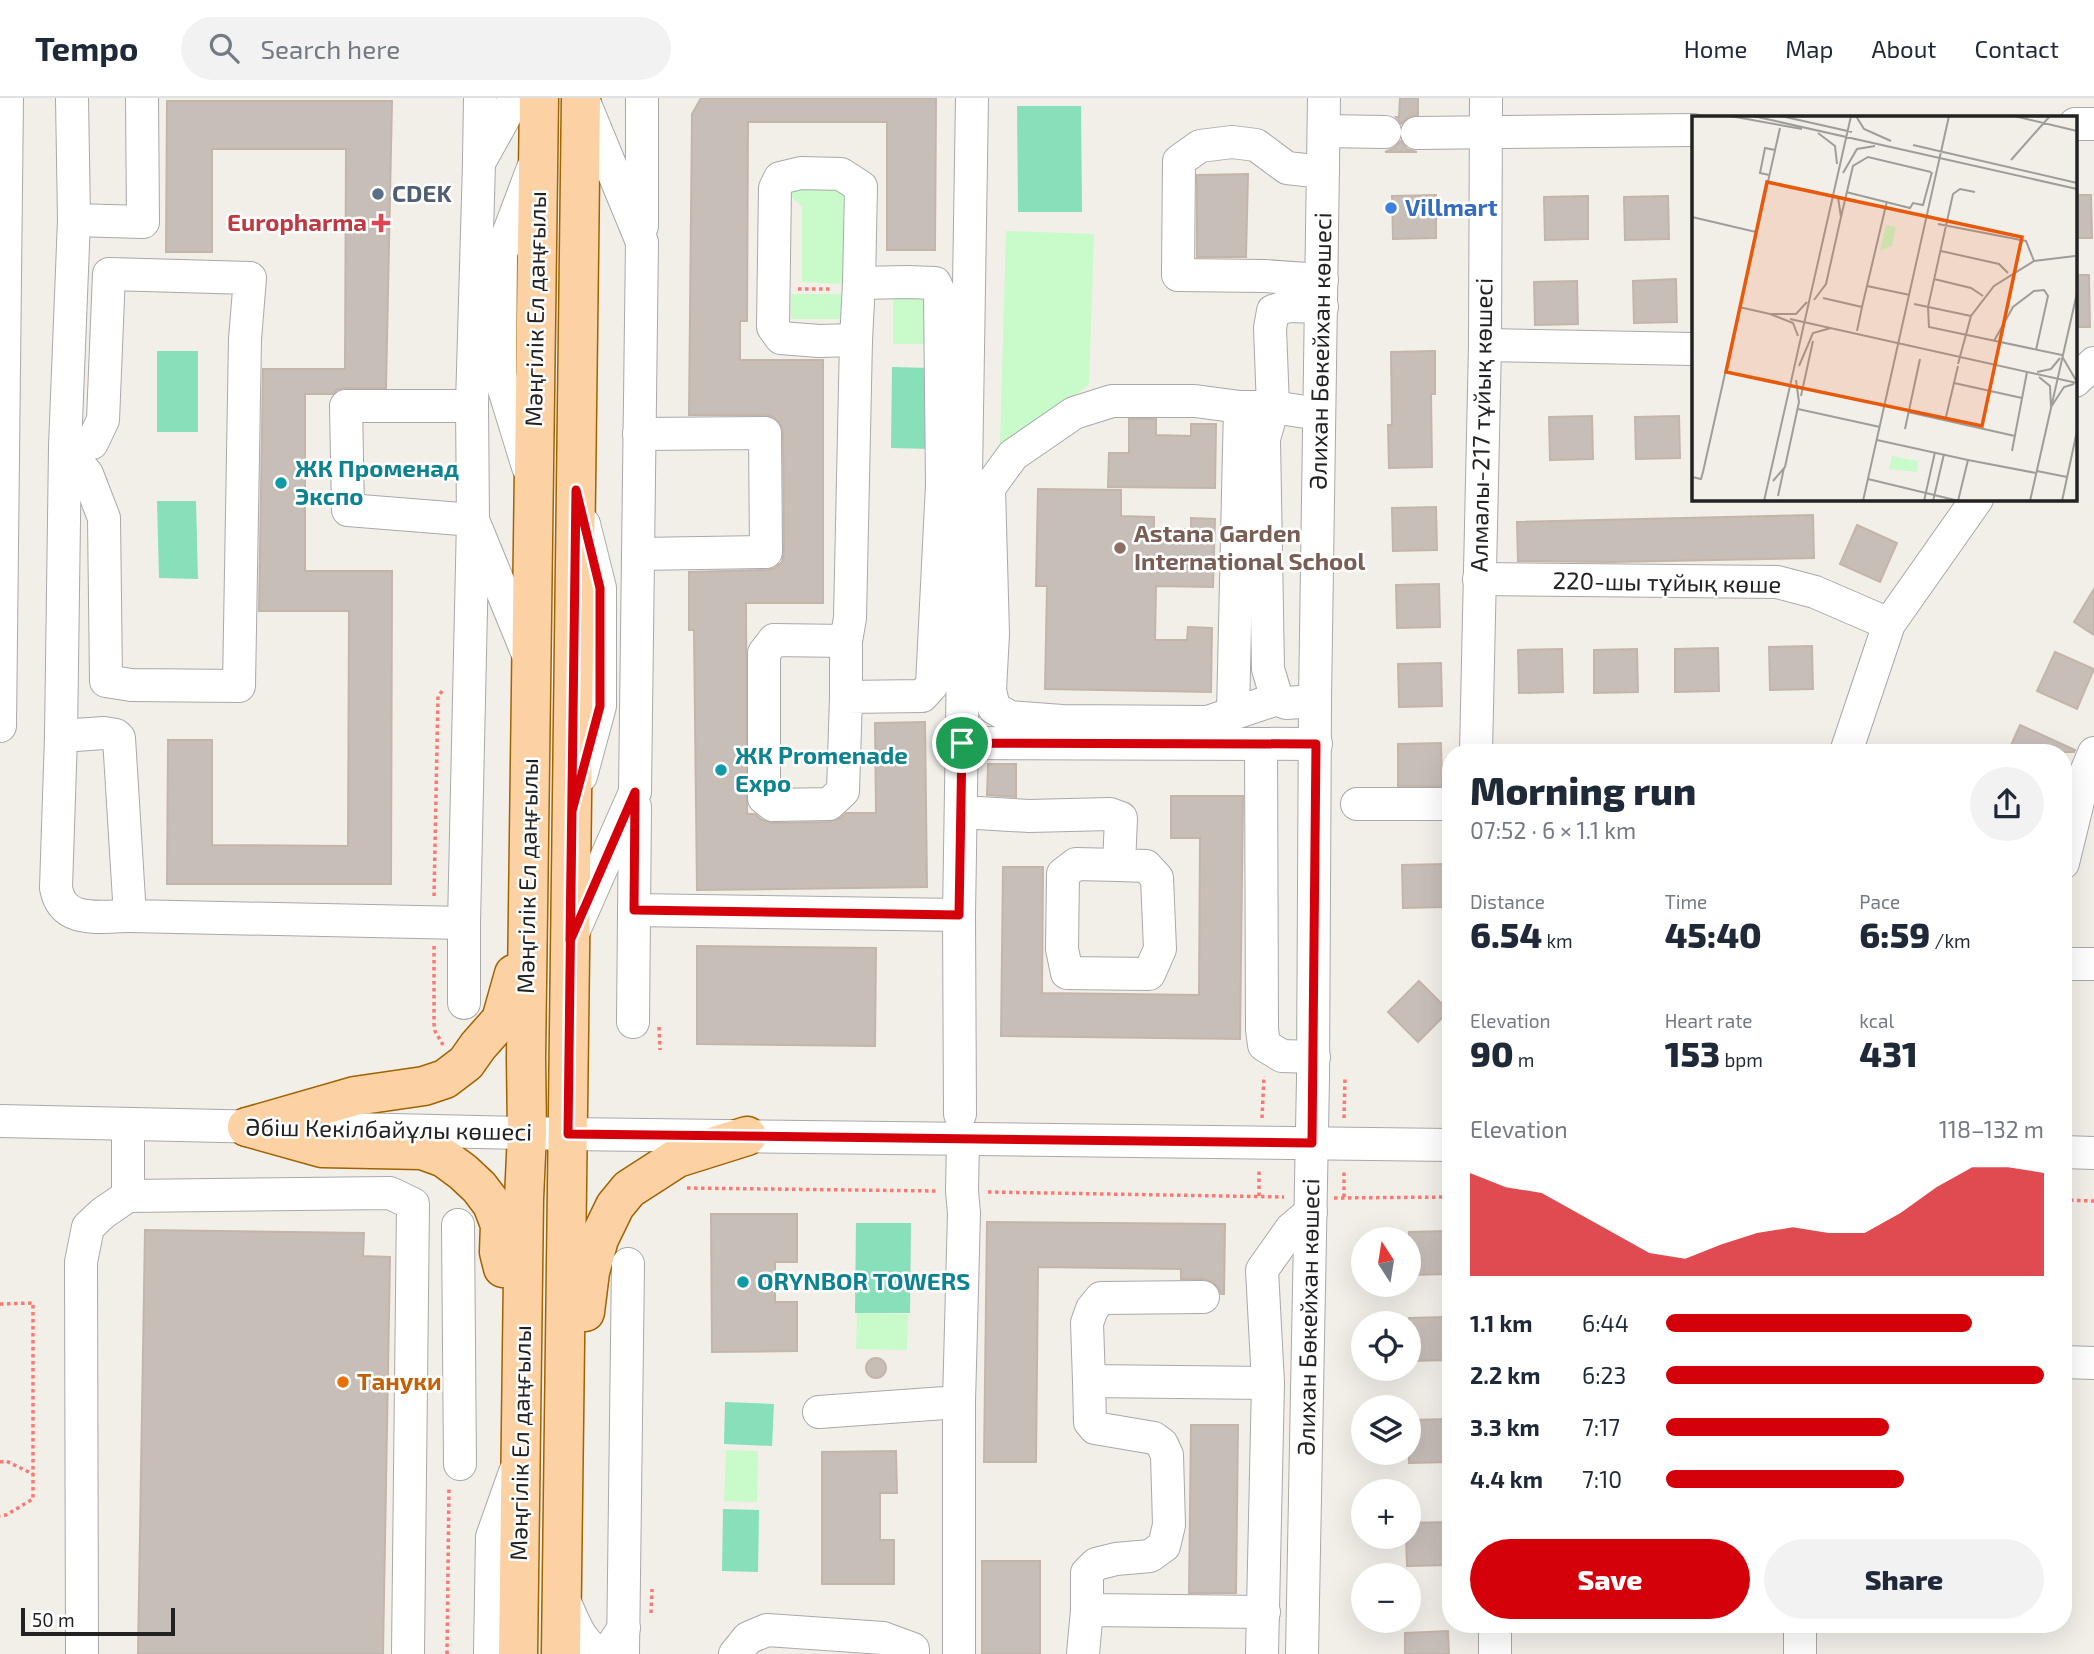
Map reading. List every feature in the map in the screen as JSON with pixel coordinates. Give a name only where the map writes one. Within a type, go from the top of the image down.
[{"type":"main road","name":"Мәңгілік Ел даңғылы","points":[[518,1654],[539,98]]},
{"type":"main road","name":"Мәңгілік Ел даңғылы","points":[[561,1654],[582,98]]},
{"type":"main road","points":[[247,1127],[355,1096],[424,1086],[445,1079],[457,1071],[501,1020],[528,926]]},
{"type":"main road","points":[[247,1127],[322,1148],[422,1150],[444,1158],[464,1172],[480,1187],[492,1204],[500,1225],[499,1252],[509,1301],[522,1334]]},
{"type":"main road","points":[[563,1481],[590,1272],[599,1239],[615,1206],[629,1189],[677,1158],[747,1136]]},
{"type":"street","points":[[0,726],[7,98]]},
{"type":"street","points":[[72,98],[74,220],[65,447],[56,888],[62,906],[70,912],[85,916],[464,923]]},
{"type":"street","points":[[74,220],[144,222],[142,98]]},
{"type":"street","points":[[464,1003],[473,520],[472,404],[480,98]]},
{"type":"street","points":[[479,163],[515,98]]},
{"type":"street","points":[[582,98],[642,242]]},
{"type":"street","points":[[633,1022],[642,98]]},
{"type":"street","points":[[846,697],[922,696],[932,685],[954,486],[972,98]]},
{"type":"street","name":"Әлихан Бөкейхан көшесі","points":[[1302,1654],[1314,1058],[1315,701],[1324,98]]},
{"type":"street","name":"Алмалы-217 тұйық көшесі","points":[[1476,744],[1485,345],[1486,98]]},
{"type":"street","points":[[2076,124],[2094,124]]},
{"type":"street","points":[[1417,133],[1692,130]]},
{"type":"street","points":[[600,139],[628,138],[642,131]]},
{"type":"street","points":[[1324,131],[1385,132]]},
{"type":"street","points":[[1322,294],[1264,276],[1178,275],[1180,162],[1200,146],[1232,142],[1256,145],[1287,168],[1323,172]]},
{"type":"street","points":[[846,640],[774,640],[764,653],[764,798],[773,805],[829,804],[844,791],[846,640],[850,618],[861,187],[841,174],[802,173],[780,178],[775,188],[773,327],[781,338],[856,340]]},
{"type":"street","points":[[109,274],[250,278],[245,339],[239,686],[131,685],[106,681],[104,517],[86,474],[65,447],[92,443],[103,420],[109,274]]},
{"type":"street","points":[[859,286],[907,282],[935,283],[940,294],[954,486],[962,743],[959,915],[964,1213],[959,1402],[959,1654]]},
{"type":"street","points":[[1315,701],[1286,704],[1277,699],[1268,669],[1265,439],[1273,407],[1270,328],[1273,311],[1322,294]]},
{"type":"street","points":[[1485,345],[1692,349]]},
{"type":"street","points":[[2076,380],[2094,363]]},
{"type":"street","points":[[1277,699],[1208,722],[1062,721],[1010,717],[994,708],[990,690],[993,634],[989,488],[1013,455],[1074,413],[1112,401],[1195,401],[1240,407],[1273,407],[1319,414]]},
{"type":"street","points":[[472,404],[346,406],[348,510],[473,520]]},
{"type":"street","points":[[1233,713],[1240,407]]},
{"type":"street","points":[[638,554],[766,552],[765,433],[639,434]]},
{"type":"street","points":[[1849,744],[1889,624],[1976,500]]},
{"type":"street","points":[[473,520],[531,663]]},
{"type":"street","name":"220-шы тұйық көше","points":[[1479,579],[1777,582],[1815,592],[1889,624]]},
{"type":"street","points":[[61,736],[104,733],[119,738],[130,916]]},
{"type":"street","points":[[962,743],[1316,744]]},
{"type":"street","points":[[1261,744],[1264,1045],[1282,1056],[1314,1058]]},
{"type":"street","points":[[2072,826],[2084,777],[2094,753]]},
{"type":"street","points":[[570,941],[635,792]]},
{"type":"street","points":[[1357,804],[1442,804]]},
{"type":"street","points":[[961,812],[1029,816],[1110,814],[1121,818],[1119,865]]},
{"type":"street","points":[[634,910],[959,915]]},
{"type":"street","points":[[2072,964],[2094,964]]},
{"type":"street","name":"Әбіш Кекілбайұлы көшесі","points":[[0,1121],[747,1136],[961,1126],[1442,1147]]},
{"type":"street","points":[[128,1124],[128,1196]]},
{"type":"street","points":[[82,1654],[81,1262],[88,1227],[128,1196],[390,1193],[413,1204],[408,1654]]},
{"type":"street","points":[[1262,1654],[1268,1383],[1262,1270],[1311,1205]]},
{"type":"street","points":[[458,1225],[460,1464]]},
{"type":"street","points":[[561,1595],[586,1644],[593,1651],[602,1653],[623,1641],[628,1264]]},
{"type":"street","points":[[1083,1654],[1087,1573],[1096,1564],[1150,1556],[1164,1546],[1170,1525],[1167,1455],[1162,1444],[1154,1438],[1095,1427],[1090,1422],[1087,1323],[1092,1309],[1101,1298],[1203,1297]]},
{"type":"street","points":[[2072,1362],[2094,1363]]},
{"type":"street","points":[[1089,1381],[1268,1383]]},
{"type":"street","points":[[819,1412],[959,1402]]},
{"type":"street","points":[[491,1654],[492,1537],[521,1454]]},
{"type":"street","points":[[561,1595],[582,1654]]},
{"type":"street","points":[[1087,1610],[1264,1612]]},
{"type":"street","points":[[735,1654],[748,1638],[767,1630],[883,1638],[913,1649],[913,1654]]},
{"type":"street","points":[[1495,1633],[1495,1654]]},
{"type":"street","points":[[1800,1633],[1800,1654]]},
{"type":"path","points":[[773,289],[859,286]]},
{"type":"path","points":[[1262,1118],[1264,1076]]},
{"type":"path","points":[[1344,1119],[1345,1078]]},
{"type":"path","points":[[1259,1171],[1259,1197]]},
{"type":"path","points":[[1344,1172],[1344,1198]]},
{"type":"path","points":[[682,1188],[1259,1197],[1311,1205],[1344,1198],[1442,1197]]},
{"type":"path","points":[[2072,1200],[2094,1201]]},
{"type":"path","points":[[0,1304],[33,1303],[33,1499],[0,1516]]},
{"type":"path","points":[[0,1462],[6,1461],[33,1474]]},
{"type":"green space","points":[[1017,106],[1081,106],[1082,212],[1018,212]]},
{"type":"green space","points":[[843,184],[843,284],[802,282],[802,207],[790,195],[790,185]]},
{"type":"green space","points":[[1006,231],[1094,234],[1089,385],[1008,445],[1000,445]]},
{"type":"green space","points":[[791,294],[844,294],[844,319],[791,319]]},
{"type":"green space","points":[[893,297],[929,297],[929,344],[893,344]]},
{"type":"green space","points":[[157,351],[198,351],[198,432],[157,432]]},
{"type":"green space","points":[[892,367],[932,368],[931,449],[891,448]]},
{"type":"green space","points":[[157,501],[196,501],[198,579],[159,578]]},
{"type":"green space","points":[[856,1223],[911,1223],[910,1313],[855,1313]]},
{"type":"green space","points":[[857,1313],[908,1314],[907,1350],[856,1349]]},
{"type":"green space","points":[[725,1402],[774,1404],[772,1446],[724,1444]]},
{"type":"green space","points":[[726,1450],[758,1451],[757,1502],[724,1501]]},
{"type":"green space","points":[[723,1509],[759,1510],[758,1572],[722,1571]]},
{"type":"building","points":[[701,98],[936,98],[935,250],[887,250],[887,122],[748,122],[747,321],[740,321],[740,360],[823,360],[823,603],[746,603],[747,814],[755,814],[762,820],[773,823],[829,822],[846,813],[876,813],[875,723],[925,722],[927,887],[697,890],[694,630],[689,630],[689,572],[767,570],[782,562],[784,552],[783,433],[780,423],[765,415],[689,415],[692,114]]},
{"type":"building","points":[[1400,98],[1418,98],[1418,115],[1408,117],[1401,124],[1396,117],[1399,117]]},
{"type":"building","name":"ЖК Променад Экспо","points":[[167,101],[392,101],[386,388],[346,388],[333,394],[305,394],[305,571],[392,571],[391,884],[167,884],[168,740],[212,740],[212,845],[348,846],[349,611],[259,611],[263,369],[345,369],[346,149],[212,149],[212,252],[166,252]]},
{"type":"building","points":[[1401,141],[1407,149],[1417,152],[1385,152],[1394,148]]},
{"type":"building","points":[[1248,174],[1246,257],[1197,257],[1197,175]]},
{"type":"building","points":[[1436,195],[1436,238],[1393,239],[1392,196]]},
{"type":"building","points":[[2076,195],[2091,195],[2092,238],[2076,238]]},
{"type":"building","points":[[1588,196],[1588,239],[1545,240],[1544,197]]},
{"type":"building","points":[[1668,196],[1669,239],[1625,240],[1624,197]]},
{"type":"building","points":[[2076,275],[2089,275],[2090,327],[2076,327]]},
{"type":"building","points":[[1676,279],[1677,322],[1634,323],[1633,281]]},
{"type":"building","points":[[1577,281],[1578,324],[1535,325],[1534,282]]},
{"type":"building","points":[[1435,351],[1435,394],[1431,394],[1432,467],[1389,468],[1388,425],[1392,425],[1391,352]]},
{"type":"building","points":[[1592,416],[1593,459],[1550,460],[1549,417]]},
{"type":"building","points":[[1679,416],[1680,458],[1636,459],[1635,417]]},
{"type":"building","points":[[1129,419],[1156,419],[1156,435],[1191,436],[1191,424],[1216,424],[1215,488],[1108,487],[1109,453],[1129,453]]},
{"type":"building","points":[[1038,489],[1121,490],[1121,516],[1154,517],[1154,529],[1191,529],[1191,518],[1215,519],[1213,587],[1156,586],[1155,640],[1187,640],[1188,627],[1212,628],[1211,692],[1045,689],[1047,586],[1036,586]]},
{"type":"building","points":[[1436,507],[1437,550],[1393,551],[1392,508]]},
{"type":"building","points":[[1813,515],[1814,558],[1518,561],[1517,522]]},
{"type":"building","points":[[1857,525],[1897,543],[1880,582],[1840,564]]},
{"type":"building","points":[[1439,584],[1440,627],[1397,628],[1396,585]]},
{"type":"building","points":[[2094,589],[2094,635],[2074,622]]},
{"type":"building","points":[[1812,646],[1813,689],[1770,690],[1769,647]]},
{"type":"building","points":[[1718,648],[1719,691],[1675,692],[1675,649]]},
{"type":"building","points":[[1562,649],[1563,692],[1519,693],[1518,650]]},
{"type":"building","points":[[1637,649],[1638,692],[1594,693],[1594,650]]},
{"type":"building","points":[[2055,652],[2094,669],[2077,709],[2037,691]]},
{"type":"building","points":[[1441,663],[1442,706],[1399,707],[1398,664]]},
{"type":"building","points":[[2020,725],[2062,744],[2012,744]]},
{"type":"building","points":[[1441,743],[1442,786],[1398,786],[1398,744]]},
{"type":"building","points":[[988,764],[1016,764],[1016,797],[987,795]]},
{"type":"building","points":[[1171,796],[1243,796],[1240,1039],[1001,1036],[1003,867],[1043,867],[1042,993],[1199,995],[1200,838],[1171,838]]},
{"type":"building","points":[[1442,864],[1442,907],[1403,908],[1402,865]]},
{"type":"building","points":[[697,946],[876,948],[875,1046],[697,1044]]},
{"type":"building","points":[[1419,981],[1442,1004],[1442,1018],[1418,1042],[1388,1012]]},
{"type":"building","name":"ORYNBOR TOWERS","points":[[711,1214],[797,1214],[797,1262],[775,1262],[775,1302],[797,1302],[797,1351],[712,1352]]},
{"type":"building","points":[[987,1222],[1225,1224],[1224,1294],[1221,1294],[1211,1281],[1181,1279],[1181,1269],[1038,1267],[1036,1462],[984,1462]]},
{"type":"building","points":[[145,1230],[364,1233],[363,1256],[390,1257],[383,1654],[138,1654]]},
{"type":"building","points":[[1442,1231],[1442,1274],[1421,1275],[1421,1232]]},
{"type":"building","points":[[1442,1317],[1442,1360],[1421,1361],[1421,1318]]},
{"type":"building","points":[[876,1358],[883,1361],[886,1368],[883,1375],[876,1378],[869,1375],[866,1368],[869,1361]]},
{"type":"building","points":[[1442,1419],[1442,1462],[1421,1463],[1421,1420]]},
{"type":"building","points":[[1191,1425],[1238,1425],[1236,1593],[1189,1593]]},
{"type":"building","points":[[896,1451],[897,1493],[880,1493],[880,1540],[894,1540],[894,1584],[822,1584],[822,1452]]},
{"type":"building","points":[[1442,1522],[1442,1565],[1407,1563],[1406,1549],[1421,1549],[1421,1523]]},
{"type":"building","points":[[982,1561],[1040,1561],[1040,1654],[982,1654]]},
{"type":"building","points":[[1405,1633],[1448,1633],[1449,1654],[1405,1654]]},
{"type":"place","name":"CDEK","points":[[378,194]]},
{"type":"place","name":"Villmart","points":[[1391,208]]},
{"type":"place","name":"Europharma","points":[[381,223]]},
{"type":"place","name":"ЖК Променад Экспо","points":[[281,483]]},
{"type":"place","name":"Astana Garden International School","points":[[1120,548]]},
{"type":"place","name":"ЖК Promenade Expo","points":[[721,770]]},
{"type":"place","name":"ORYNBOR TOWERS","points":[[743,1282]]},
{"type":"place","name":"Тануки","points":[[343,1382]]},
{"type":"route","points":[[962,743],[959,915],[634,910],[635,792],[570,941],[576,490],[600,588],[600,706],[572,811],[570,941],[568,1088],[568,1134],[1312,1143],[1316,744],[962,743]]}]
